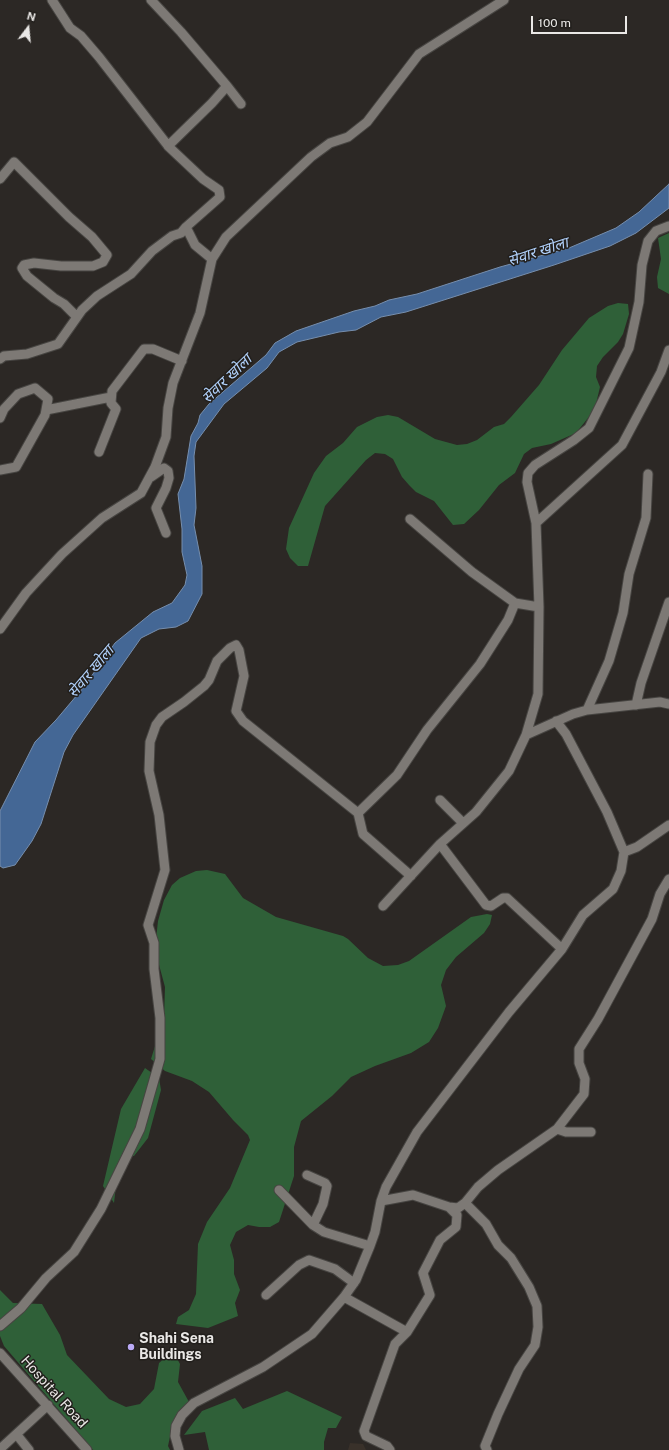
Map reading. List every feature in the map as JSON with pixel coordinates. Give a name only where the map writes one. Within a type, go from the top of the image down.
[{"type":"street","points":[[1,356],[27,354],[58,344],[77,317],[97,296],[132,274],[152,251],[172,236],[181,233],[220,197],[219,190],[203,179],[168,146],[99,57],[81,36],[70,28],[52,0]]},
{"type":"street","points":[[151,0],[181,32],[241,104]]},
{"type":"street","points":[[0,629],[26,593],[62,554],[102,518],[141,493],[150,478],[166,437],[168,408],[173,383],[200,313],[212,259],[226,237],[311,157],[330,144],[348,137],[367,122],[420,54],[504,0]]},
{"type":"street","points":[[168,146],[227,86]]},
{"type":"street","points":[[0,179],[14,162],[68,217],[92,237],[107,255],[103,262],[93,266],[61,266],[34,263],[24,265],[22,268],[27,276],[54,298],[64,304],[77,317]]},
{"type":"street","points":[[383,906],[440,844],[476,812],[509,771],[526,735],[538,694],[539,607],[536,523],[527,482],[528,473],[535,465],[574,440],[589,428],[629,348],[639,302],[642,265],[648,241],[656,231],[669,226]]},
{"type":"street","points":[[186,227],[195,245],[212,259]]},
{"type":"street","points":[[99,452],[116,409],[111,403],[110,398],[112,391],[144,349],[153,349],[182,361]]},
{"type":"street","points":[[536,523],[622,445],[661,372],[669,350]]},
{"type":"street","points":[[0,418],[4,409],[18,394],[35,388],[48,399],[46,415],[16,468],[0,470]]},
{"type":"street","points":[[46,410],[110,398]]},
{"type":"street","points":[[150,478],[162,469],[168,471],[169,482],[156,508],[166,533]]},
{"type":"street","points":[[587,710],[609,661],[623,613],[629,574],[646,518],[648,474]]},
{"type":"street","points":[[410,519],[472,572],[515,603],[539,607]]},
{"type":"street","points":[[636,705],[641,683],[669,602]]},
{"type":"street","points":[[358,812],[401,769],[427,730],[480,664],[508,620],[515,603]]},
{"type":"street","points":[[0,1326],[21,1308],[46,1278],[74,1252],[101,1209],[140,1129],[160,1059],[160,1018],[154,969],[154,943],[148,925],[165,870],[159,815],[149,771],[150,742],[156,725],[162,717],[204,686],[209,680],[217,661],[230,648],[236,645],[244,676],[236,711],[243,721],[358,812],[363,834],[411,876]]},
{"type":"street","points":[[526,735],[556,721],[587,710],[664,703],[669,695]]},
{"type":"street","points":[[179,1450],[175,1436],[176,1426],[182,1415],[194,1403],[263,1366],[312,1334],[344,1297],[354,1283],[370,1246],[386,1187],[417,1132],[508,1012],[562,949],[583,915],[614,889],[621,871],[624,852],[607,812],[566,734],[556,721]]},
{"type":"street","points":[[440,800],[464,823]]},
{"type":"street","points":[[624,852],[637,848],[669,825]]},
{"type":"street","points":[[440,844],[486,905],[491,906],[504,898],[507,898],[562,949]]},
{"type":"street","points":[[381,1201],[413,1195],[449,1207],[458,1208],[465,1203],[478,1187],[498,1170],[557,1129],[584,1094],[585,1079],[579,1062],[579,1049],[598,1019],[652,919],[660,894],[669,879]]},
{"type":"street","points":[[557,1129],[566,1132],[591,1132]]},
{"type":"street","points":[[307,1175],[325,1183],[327,1186],[323,1204],[313,1225]]},
{"type":"street","points":[[279,1190],[313,1225],[324,1232],[370,1246]]},
{"type":"street","points":[[465,1203],[486,1224],[498,1245],[511,1258],[530,1287],[537,1306],[538,1327],[535,1345],[519,1369],[498,1414],[485,1446],[487,1450]]},
{"type":"street","points":[[390,1450],[387,1446],[366,1436],[364,1431],[395,1344],[407,1332],[430,1295],[423,1273],[440,1240],[456,1227],[457,1214],[449,1207]]},
{"type":"street","points":[[266,1295],[306,1260],[335,1269],[354,1283]]},
{"type":"street","points":[[344,1297],[407,1332]]},
{"type":"street","name":"Hospital Road","points":[[1,1358],[48,1405],[87,1450]]},
{"type":"street","points":[[0,1449],[48,1405]]},
{"type":"street","points":[[17,1435],[29,1450]]},
{"type":"shaded area","points":[[350,1443],[363,1444],[366,1450],[348,1450]]},
{"type":"green space","points":[[669,233],[669,294],[658,288],[657,277],[661,259],[658,238]]},
{"type":"green space","points":[[618,303],[628,304],[629,314],[623,334],[597,366],[596,377],[600,387],[595,408],[592,413],[576,433],[551,444],[532,448],[524,454],[515,473],[499,485],[479,510],[464,524],[453,525],[434,501],[416,492],[409,485],[402,477],[393,459],[385,454],[375,453],[366,460],[325,506],[308,566],[298,566],[290,558],[286,549],[289,528],[314,473],[326,456],[343,443],[357,427],[377,417],[388,415],[398,417],[435,439],[457,445],[467,444],[477,440],[494,427],[504,424],[511,417],[539,385],[562,350],[589,318],[608,306]]},
{"type":"green space","points":[[207,870],[225,874],[243,898],[276,917],[343,936],[368,958],[383,966],[398,965],[409,961],[471,917],[487,914],[492,915],[490,924],[484,933],[456,957],[446,970],[441,985],[446,1006],[438,1028],[429,1042],[411,1053],[375,1066],[351,1077],[332,1096],[301,1121],[294,1147],[294,1176],[279,1222],[270,1227],[248,1225],[236,1232],[230,1245],[234,1260],[234,1274],[240,1290],[235,1303],[238,1316],[208,1328],[176,1324],[178,1317],[189,1310],[196,1294],[198,1244],[207,1222],[230,1188],[250,1140],[248,1135],[209,1092],[192,1081],[165,1071],[151,1059],[164,1017],[165,987],[158,961],[156,939],[158,921],[164,900],[172,885],[180,878],[196,871]]},
{"type":"green space","points":[[145,1068],[159,1078],[161,1090],[148,1138],[134,1156],[124,1156],[116,1186],[114,1203],[103,1186],[121,1109]]},
{"type":"green space","points":[[0,1290],[13,1303],[42,1304],[60,1335],[67,1355],[109,1399],[126,1407],[140,1404],[154,1389],[159,1363],[173,1351],[180,1364],[178,1382],[189,1402],[173,1423],[168,1446],[170,1450],[93,1450],[4,1346],[0,1336]]},
{"type":"green space","points":[[287,1391],[342,1417],[336,1428],[328,1428],[324,1442],[324,1450],[209,1450],[205,1432],[184,1435],[202,1411],[235,1398],[243,1409]]},
{"type":"water","points":[[669,184],[669,208],[636,233],[610,246],[406,312],[381,317],[356,330],[339,332],[297,342],[279,352],[267,368],[224,404],[196,442],[194,456],[196,508],[194,525],[202,566],[202,594],[188,621],[176,627],[159,629],[141,638],[73,735],[64,752],[41,824],[32,841],[15,865],[3,868],[0,866],[0,811],[35,742],[83,688],[115,643],[153,612],[172,603],[185,585],[187,575],[182,552],[182,529],[178,494],[184,479],[191,436],[198,423],[200,415],[209,404],[266,355],[275,343],[296,331],[354,311],[375,306],[389,300],[417,294],[500,267],[569,248],[616,228],[639,212]]},
{"type":"place","name":"Shahi Sena Buildings","points":[[131,1347]]},
{"type":"water label","name":"सेवार खोला","points":[[538,252]]},
{"type":"water label","name":"सेवार खोला","points":[[227,379]]},
{"type":"water label","name":"सेवार खोला","points":[[91,672]]}]
